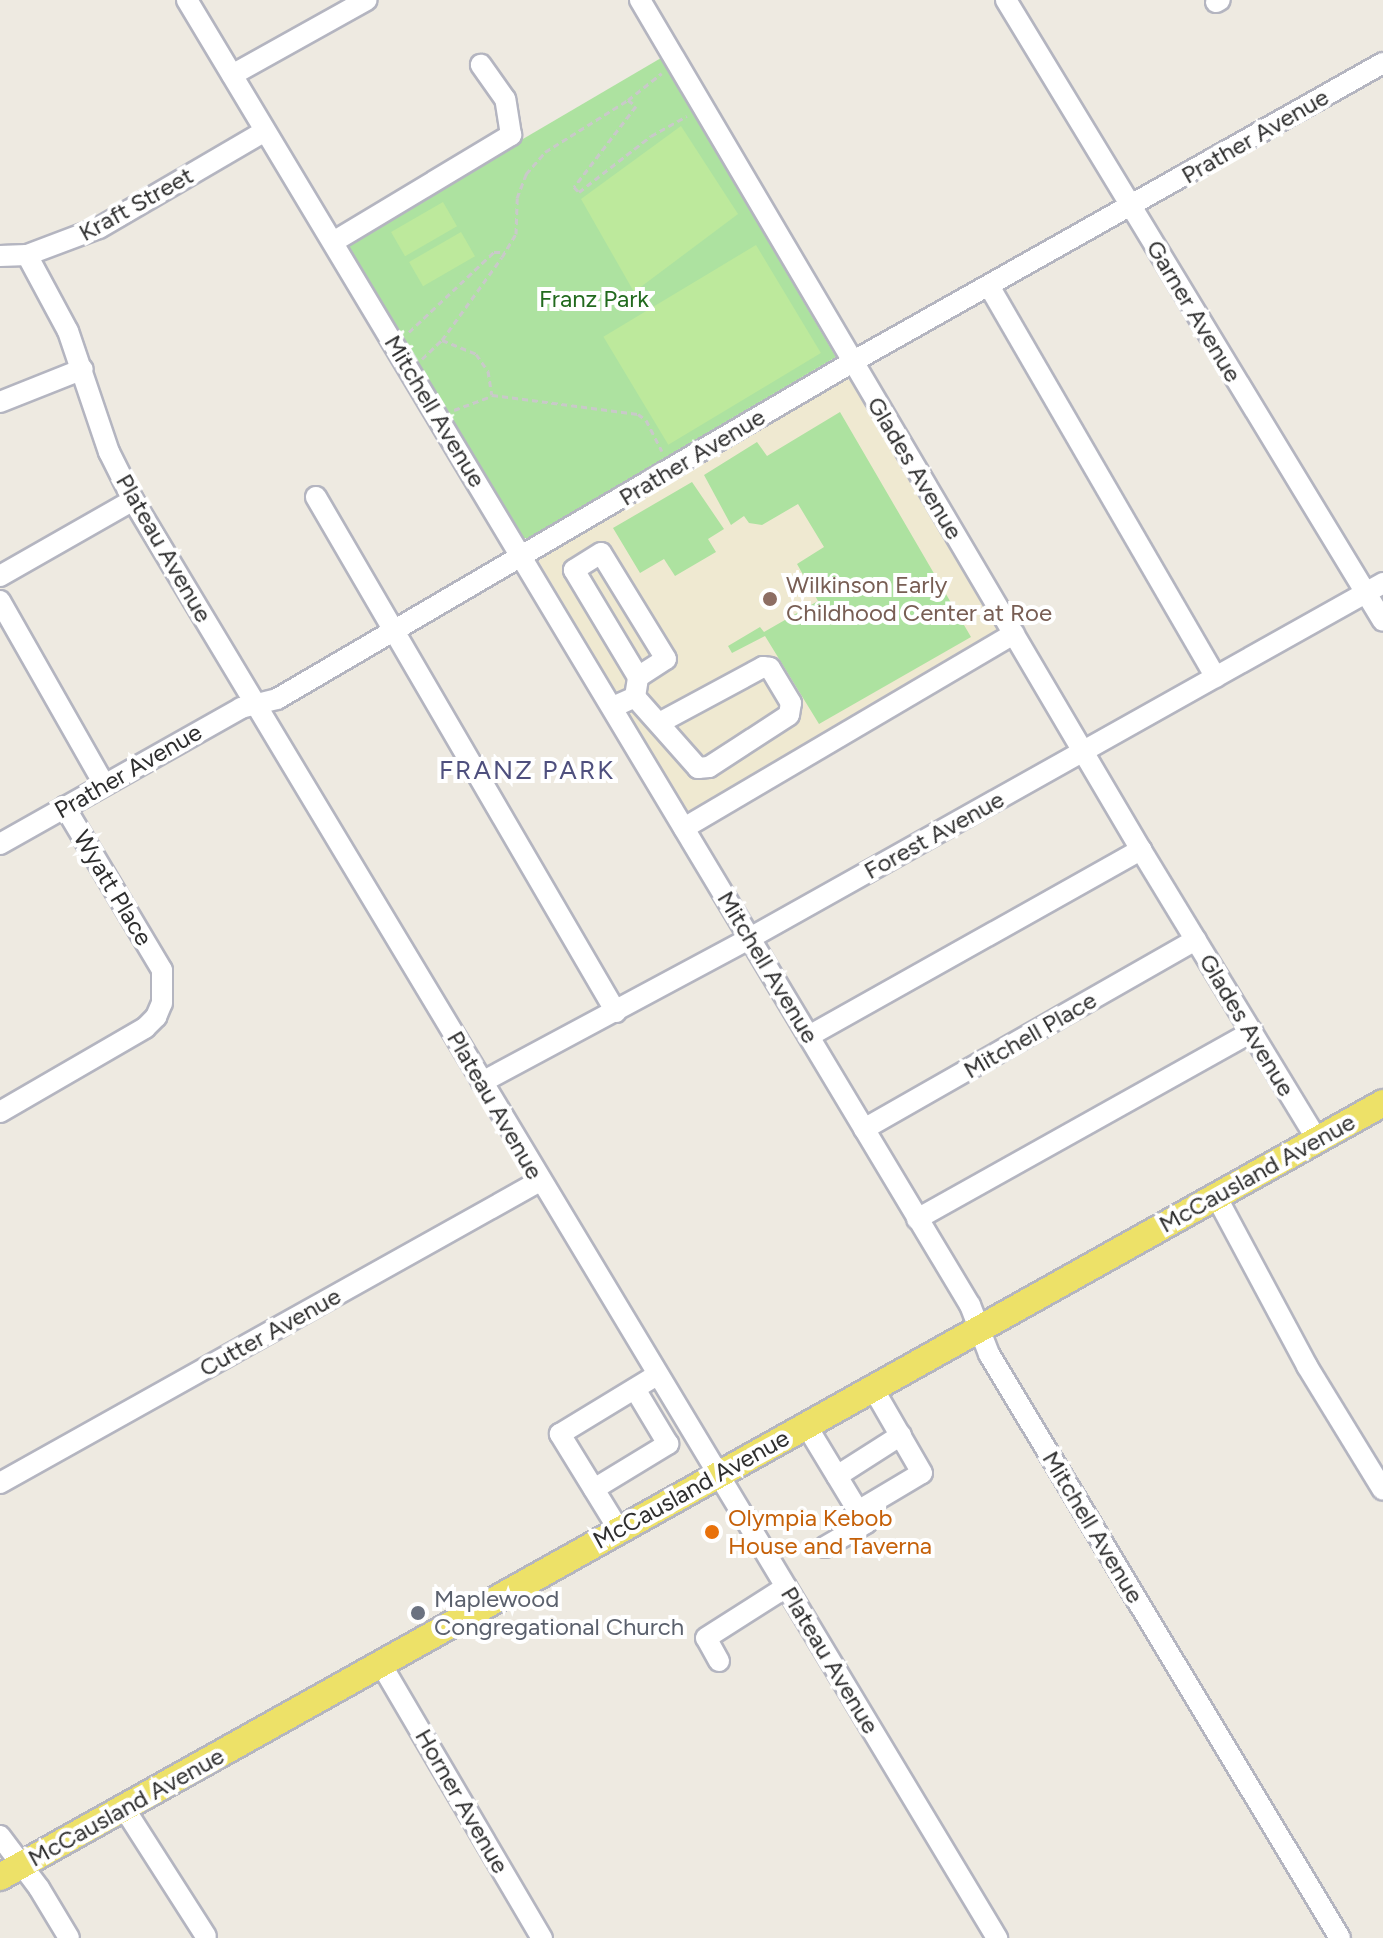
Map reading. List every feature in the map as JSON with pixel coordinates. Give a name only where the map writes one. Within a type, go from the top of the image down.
[{"type":"main road","name":"McCausland Avenue","points":[[11,1871],[1383,1103]]},
{"type":"street","name":"Mitchell Avenue","points":[[187,0],[970,1305],[997,1367],[1340,1938]]},
{"type":"street","points":[[232,75],[367,0]]},
{"type":"street","name":"Glades Avenue","points":[[640,0],[1141,850],[1317,1140]]},
{"type":"street","name":"Garner Avenue","points":[[1006,0],[1130,207],[1374,588],[1383,621]]},
{"type":"street","name":"Prather Avenue","points":[[0,844],[241,708],[277,699],[393,634],[853,362],[1383,63]]},
{"type":"street","points":[[333,242],[511,135],[505,99],[481,65]]},
{"type":"street","name":"Kraft Street","points":[[0,256],[27,255],[99,228],[265,131]]},
{"type":"street","name":"Plateau Avenue","points":[[27,255],[68,331],[109,452],[133,500],[997,1938]]},
{"type":"street","points":[[989,286],[1216,677]]},
{"type":"street","points":[[0,402],[83,369]]},
{"type":"street","points":[[316,497],[393,634],[616,1012]]},
{"type":"street","points":[[0,576],[133,500]]},
{"type":"street","points":[[613,707],[636,687],[666,659],[601,553],[574,570],[636,687],[659,723],[698,768],[709,767],[789,715],[791,703],[770,668],[763,667],[659,723]]},
{"type":"street","name":"Forest Avenue","points":[[482,1082],[751,938],[1374,588]]},
{"type":"street","points":[[0,601],[104,784]]},
{"type":"street","points":[[684,828],[1014,634]]},
{"type":"street","name":"Wyatt Place","points":[[0,1112],[145,1028],[156,1017],[162,1003],[162,970],[65,807]]},
{"type":"street","points":[[809,1036],[1141,850]]},
{"type":"street","name":"Mitchell Place","points":[[864,1129],[1196,940]]},
{"type":"street","points":[[917,1219],[1252,1032]]},
{"type":"street","name":"Cutter Avenue","points":[[0,1483],[540,1181]]},
{"type":"street","points":[[1216,1196],[1307,1366],[1383,1490]]},
{"type":"street","points":[[619,1530],[560,1434],[657,1375]]},
{"type":"street","points":[[858,1511],[922,1473],[873,1388]]},
{"type":"street","points":[[594,1489],[668,1444],[635,1389]]},
{"type":"street","points":[[806,1425],[866,1523],[825,1547]]},
{"type":"street","points":[[837,1476],[901,1435]]},
{"type":"street","points":[[719,1661],[706,1638],[786,1587]]},
{"type":"street","name":"Horner Avenue","points":[[381,1664],[542,1938]]},
{"type":"street","points":[[124,1808],[206,1936]]},
{"type":"street","points":[[0,1836],[11,1871],[69,1938]]},
{"type":"path","points":[[420,361],[442,340],[516,234],[517,198],[526,174],[545,152],[628,100],[665,71]]},
{"type":"path","points":[[628,100],[636,106],[574,187],[579,192],[651,136],[690,115]]},
{"type":"path","points":[[405,336],[494,252],[505,252]]},
{"type":"path","points":[[442,340],[476,354],[488,371],[492,395]]},
{"type":"path","points":[[451,412],[492,395],[638,414],[646,420],[662,451]]},
{"type":"shaded area","name":"Wilkinson Early Childhood Center at Roe","points":[[843,378],[852,381],[1002,635],[689,816],[538,560]]},
{"type":"green space","name":"Franz Park","points":[[661,58],[836,357],[528,538],[522,538],[346,243]]},
{"type":"green space","points":[[681,126],[738,214],[634,292],[581,199]]},
{"type":"green space","points":[[443,202],[457,226],[405,256],[391,232]]},
{"type":"green space","points":[[461,232],[475,256],[423,286],[409,262]]},
{"type":"green space","points":[[756,245],[821,353],[668,445],[603,337]]},
{"type":"green space","points":[[840,412],[971,637],[819,724],[765,636],[732,653],[728,646],[760,627],[764,632],[818,601],[797,564],[824,547],[798,504],[762,525],[749,523],[744,516],[731,525],[704,475],[757,442],[767,456]]},
{"type":"green space","points":[[692,482],[724,529],[708,539],[716,552],[675,576],[664,559],[640,573],[613,528]]},
{"type":"place","name":"Wilkinson Early Childhood Center at Roe","points":[[770,599]]},
{"type":"place","name":"Olympia Kebob House and Taverna","points":[[712,1532]]},
{"type":"place","name":"Maplewood Congregational Church","points":[[418,1613]]},
{"type":"district","name":"FRANZ PARK","points":[[527,771]]}]
